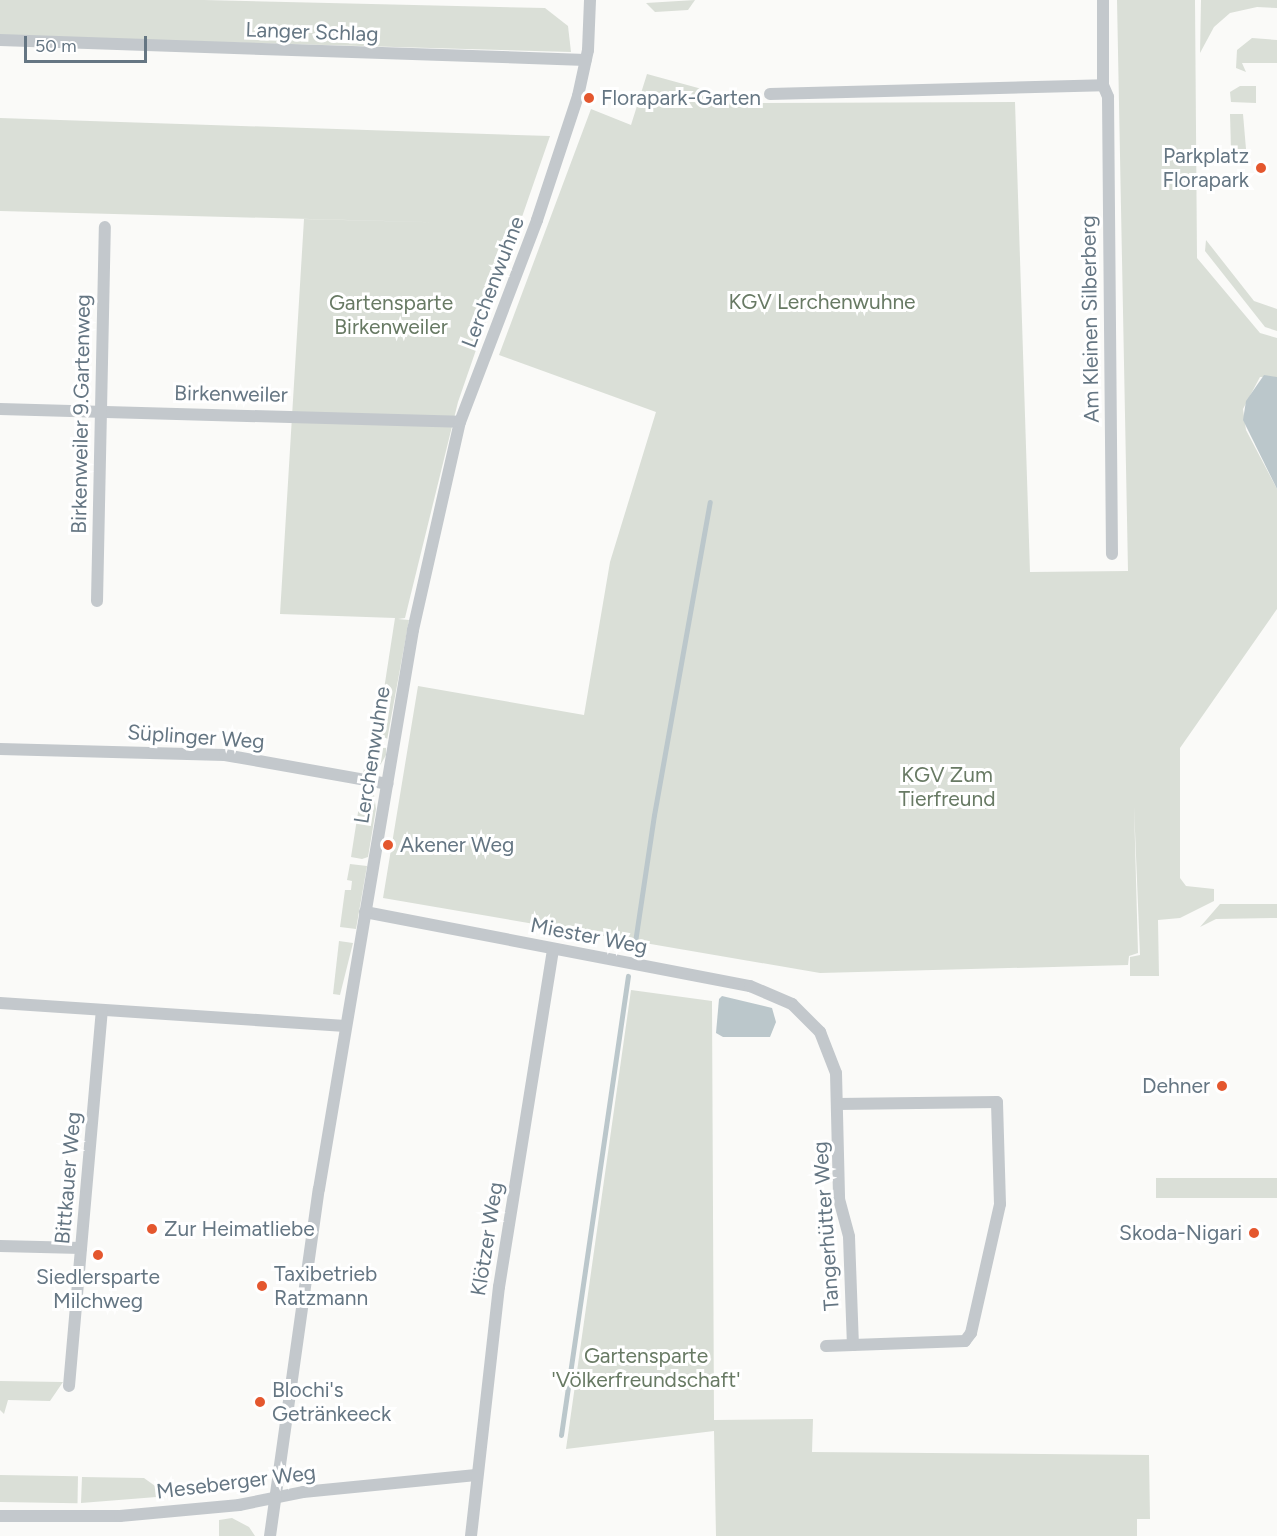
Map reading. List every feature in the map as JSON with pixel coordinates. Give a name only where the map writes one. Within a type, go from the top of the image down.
[{"type":"street","name":"Lerchenwuhne","points":[[270,1536],[345,1026],[413,630],[460,422],[559,160],[586,60],[590,0]]},
{"type":"street","name":"Am Kleinen Silberberg","points":[[1103,0],[1103,85],[1108,97],[1112,554]]},
{"type":"street","name":"Langer Schlag","points":[[0,40],[586,60]]},
{"type":"street","points":[[770,94],[1103,85]]},
{"type":"street","name":"Birkenweiler 9.Gartenweg","points":[[97,601],[105,227]]},
{"type":"street","name":"Birkenweiler","points":[[0,409],[101,410],[460,422]]},
{"type":"street","name":"Süplinger Weg","points":[[0,749],[217,754],[387,784]]},
{"type":"street","name":"Miester Weg","points":[[365,912],[750,986],[779,996],[802,1011]]},
{"type":"street","name":"Klötzer Weg","points":[[471,1536],[476,1475],[499,1287],[553,949]]},
{"type":"street","points":[[0,1003],[345,1026]]},
{"type":"street","name":"Bittkauer Weg","points":[[69,1386],[102,1010]]},
{"type":"street","name":"Tangerhütter Weg","points":[[802,1011],[828,1047],[836,1072],[839,1199],[849,1237],[853,1345]]},
{"type":"street","points":[[826,1346],[959,1343],[970,1336],[1000,1204],[998,1101],[838,1104]]},
{"type":"street","points":[[0,1246],[81,1248]]},
{"type":"street","name":"Meseberger Weg","points":[[0,1516],[120,1516],[238,1505],[274,1497],[476,1475]]},
{"type":"green space","points":[[0,0],[204,0],[545,8],[568,26],[571,52],[0,36]]},
{"type":"green space","points":[[695,0],[688,10],[655,12],[646,3]]},
{"type":"green space","points":[[1117,0],[1195,0],[1197,258],[1260,333],[1277,338],[1277,377],[1260,377],[1243,409],[1246,430],[1277,489],[1277,609],[1180,748],[1180,878],[1186,886],[1214,889],[1214,901],[1180,918],[1158,920],[1159,976],[1130,976],[1130,957],[1140,955],[1134,806],[1138,953],[1129,956],[1128,965],[820,973],[383,898],[418,686],[584,715],[610,562],[656,412],[499,355],[591,109],[631,125],[647,74],[753,103],[1015,102],[1030,572],[1128,571]]},
{"type":"green space","points":[[1201,0],[1277,0],[1277,8],[1257,7],[1230,13],[1214,27],[1200,53]]},
{"type":"green space","points":[[1252,38],[1277,40],[1277,63],[1242,63],[1246,72],[1236,68],[1237,50]]},
{"type":"green space","points":[[1240,86],[1256,86],[1256,103],[1231,102],[1230,92]]},
{"type":"green space","points":[[1230,114],[1243,114],[1246,149],[1231,149]]},
{"type":"green space","name":"Gartensparte Birkenweiler","points":[[0,118],[550,136],[458,402],[405,618],[398,619],[409,620],[387,740],[372,739],[376,715],[380,715],[395,618],[280,614],[304,219],[461,223],[0,211]]},
{"type":"green space","points":[[1206,240],[1254,301],[1277,309],[1277,331],[1265,327],[1205,251]]},
{"type":"green space","points":[[369,748],[386,748],[386,755],[378,769],[363,773]]},
{"type":"green space","points":[[362,787],[374,795],[376,809],[368,857],[362,859],[351,857]]},
{"type":"green space","points":[[350,864],[367,866],[356,929],[340,927],[345,890],[351,890],[352,881],[347,880]]},
{"type":"green space","points":[[1220,904],[1277,904],[1277,918],[1216,919],[1200,927]]},
{"type":"green space","points":[[339,941],[353,943],[340,995],[333,994]]},
{"type":"green space","name":"Gartensparte 'Völkerfreundschaft'","points":[[631,990],[712,1001],[714,1420],[813,1419],[812,1452],[1149,1455],[1150,1519],[1137,1519],[1137,1536],[716,1536],[714,1431],[566,1449]]},
{"type":"green space","points":[[1156,1178],[1277,1178],[1277,1198],[1156,1198]]},
{"type":"green space","points":[[0,1381],[63,1382],[50,1401],[8,1400],[4,1414],[0,1410]]},
{"type":"green space","points":[[0,1475],[78,1476],[78,1503],[0,1502]]},
{"type":"green space","points":[[82,1477],[144,1478],[169,1496],[81,1503]]},
{"type":"green space","points":[[232,1518],[249,1527],[255,1536],[219,1536],[219,1520]]},
{"type":"shaded area","points":[[1264,375],[1277,377],[1277,489],[1243,420],[1246,401]]},
{"type":"shaded area","points":[[722,996],[772,1008],[776,1022],[770,1037],[723,1037],[716,1033],[719,999]]},
{"type":"waterway","points":[[635,942],[654,815],[710,502]]},
{"type":"waterway","points":[[561,1435],[628,976]]},
{"type":"place","name":"Florapark-Garten","points":[[589,98]]},
{"type":"place","name":"Parkplatz Florapark","points":[[1261,168]]},
{"type":"place","name":"Akener Weg","points":[[388,845]]},
{"type":"place","name":"Dehner","points":[[1222,1086]]},
{"type":"place","name":"Zur Heimatliebe","points":[[152,1229]]},
{"type":"place","name":"Skoda-Nigari","points":[[1254,1233]]},
{"type":"place","name":"Siedlersparte Milchweg","points":[[98,1255]]},
{"type":"place","name":"Taxibetrieb Ratzmann","points":[[262,1286]]},
{"type":"place","name":"Blochi's Getränkeeck","points":[[260,1402]]},
{"type":"park label","name":"KGV Lerchenwuhne","points":[[822,302]]},
{"type":"park label","name":"KGV Zum Tierfreund","points":[[947,787]]}]
